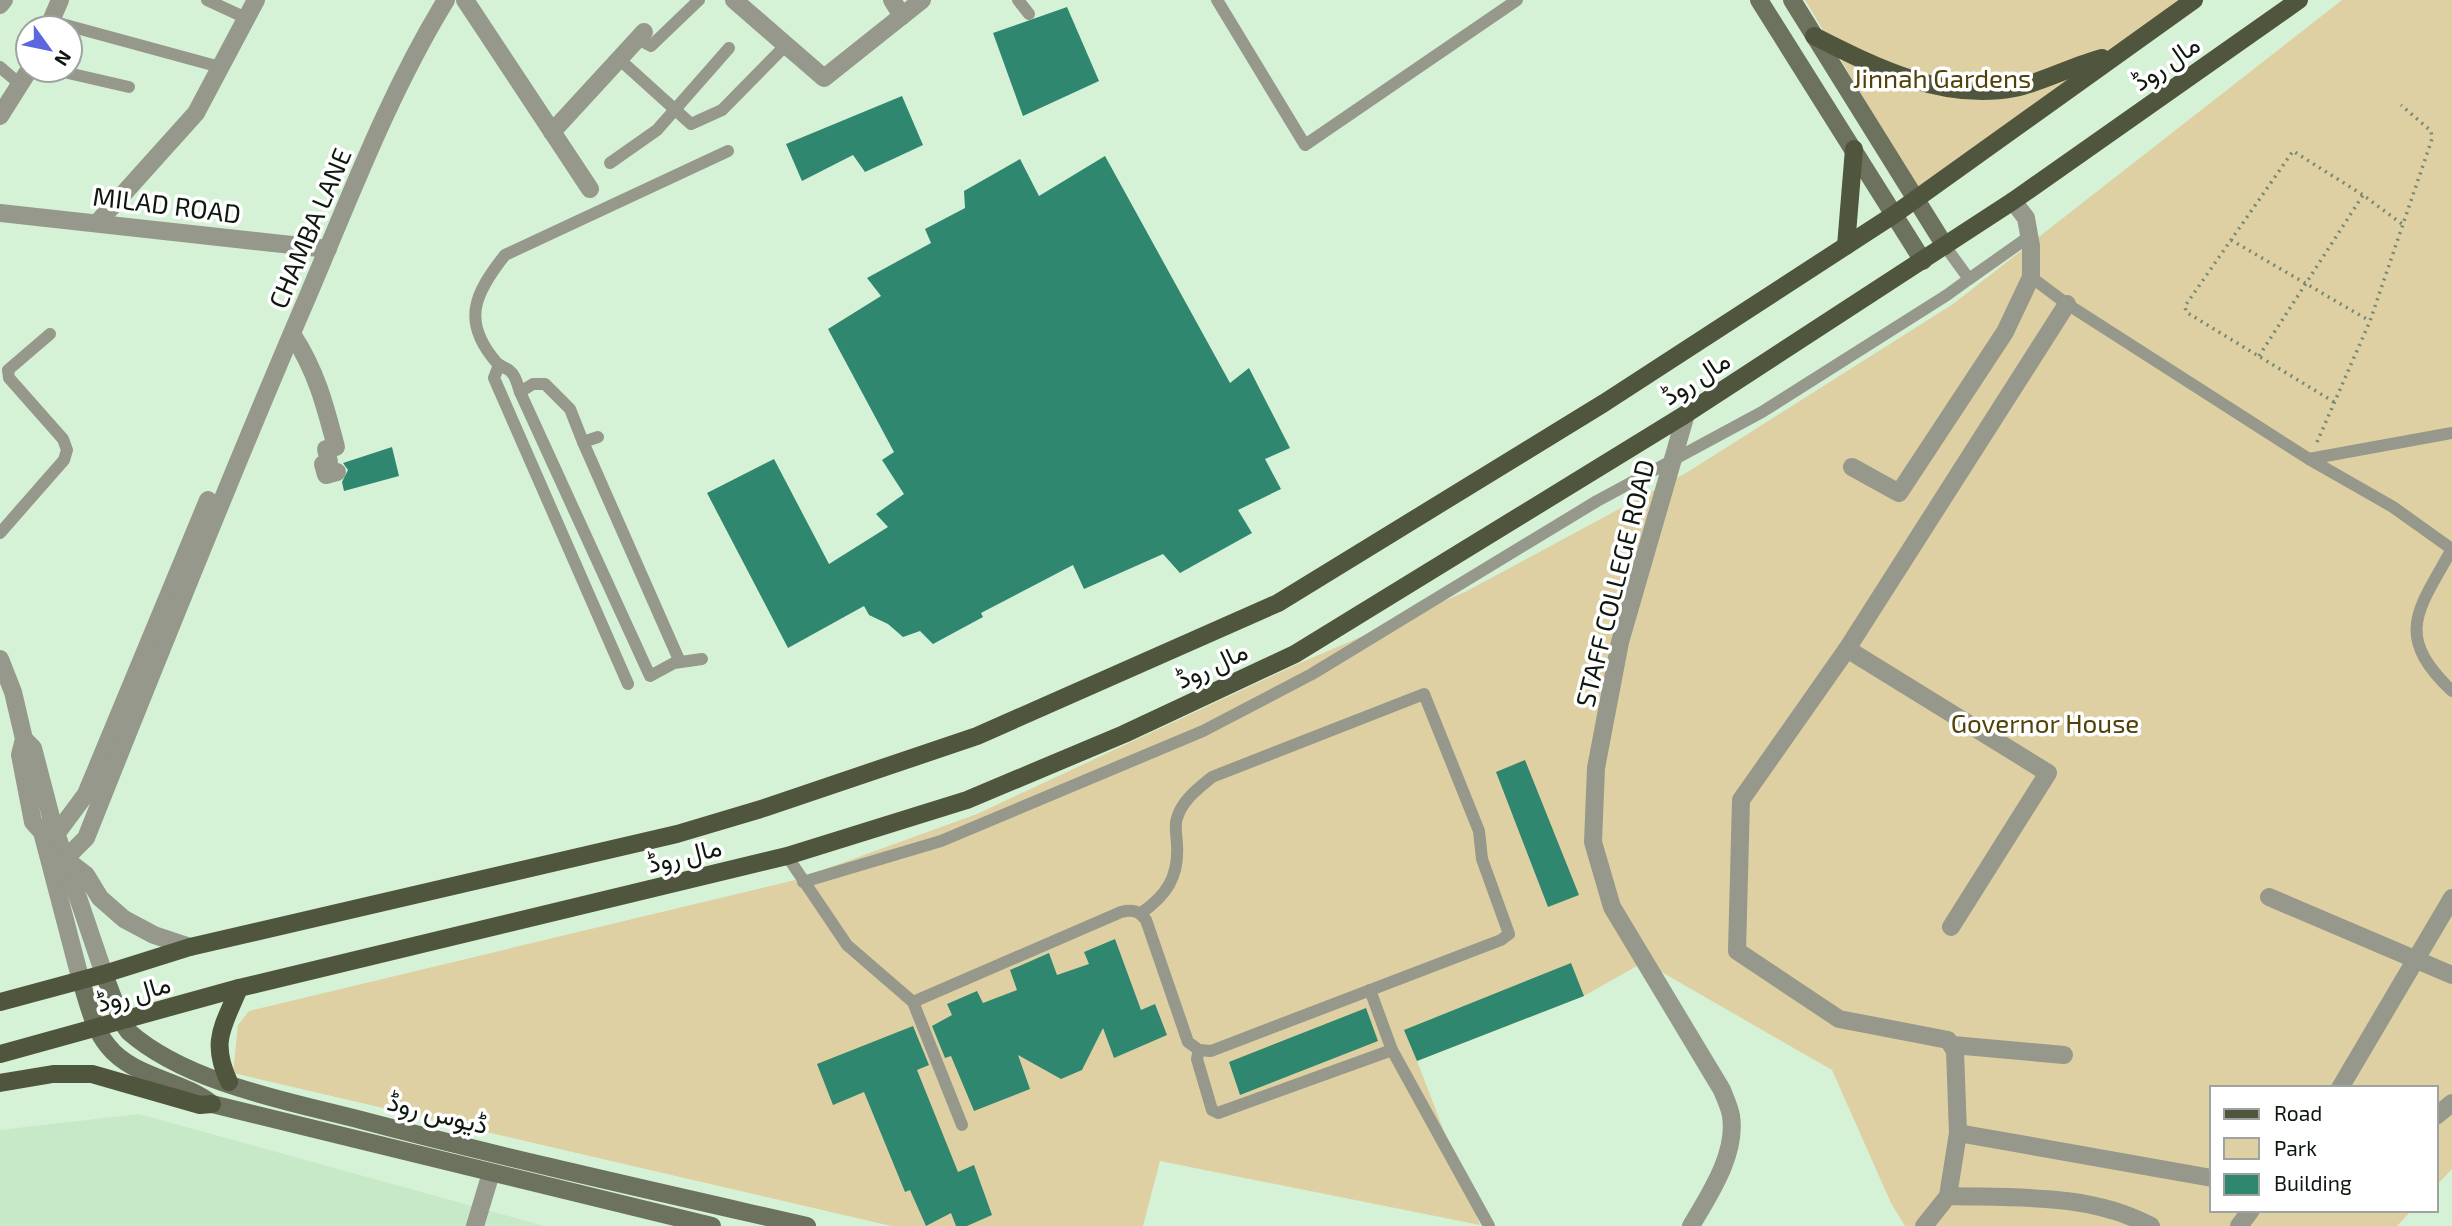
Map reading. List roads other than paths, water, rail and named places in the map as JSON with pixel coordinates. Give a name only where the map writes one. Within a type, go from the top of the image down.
[{"type":"main road","points":[[1759,0],[1923,261]]},
{"type":"main road","points":[[1791,0],[1945,246]]},
{"type":"main road","name":"مال روڈ","points":[[0,1002],[81,981],[190,947],[677,834],[977,736],[1279,603],[1581,416],[1895,214],[2194,0]]},
{"type":"main road","name":"مال روڈ","points":[[0,1055],[239,988],[787,856],[967,800],[1124,734],[1295,654],[1686,414],[2013,201],[2299,0]]},
{"type":"main road","points":[[1814,36],[1915,82],[1974,90],[2015,88],[2116,54]]},
{"type":"main road","points":[[1846,246],[1854,149]]},
{"type":"main road","name":"ڈیوس روڈ","points":[[104,974],[122,1022],[137,1039],[176,1062],[229,1082],[445,1142],[807,1226]]},
{"type":"main road","name":"ڈیوس روڈ","points":[[81,981],[98,1029],[108,1046],[121,1057],[198,1092],[212,1104],[712,1226]]},
{"type":"main road","points":[[229,1082],[220,1064],[218,1045],[239,988]]},
{"type":"main road","points":[[0,1083],[53,1074],[92,1074],[201,1105],[212,1104]]},
{"type":"street","points":[[0,5],[4,0]]},
{"type":"street","points":[[98,222],[196,113],[256,0]]},
{"type":"street","name":"CHAMBA LANE","points":[[54,877],[65,859],[86,838],[229,481],[328,249],[414,52],[446,0]]},
{"type":"street","points":[[464,0],[590,189]]},
{"type":"street","points":[[733,0],[824,78],[922,0]]},
{"type":"street","points":[[892,0],[902,16]]},
{"type":"street","points":[[552,132],[641,35]]},
{"type":"street","points":[[0,116],[21,84]]},
{"type":"street","points":[[1852,467],[1899,493],[2004,332],[2031,277],[2026,218],[2013,201]]},
{"type":"street","name":"MILAD ROAD","points":[[0,213],[328,249]]},
{"type":"street","points":[[2064,1055],[1953,1045],[1948,1040],[1839,1019],[1737,951],[1741,800],[1847,649],[2067,304]]},
{"type":"street","points":[[292,334],[310,362],[325,397],[336,447],[326,449],[329,462],[323,464],[326,475],[337,472]]},
{"type":"street","name":"STAFF COLLEGE ROAD","points":[[1686,414],[1620,642],[1596,768],[1593,842],[1612,907],[1722,1090],[1732,1117],[1730,1144],[1722,1169],[1691,1226]]},
{"type":"street","name":"CHAMBA LANE","points":[[57,833],[86,794],[211,494],[216,486],[229,481]]},
{"type":"street","points":[[1847,649],[2048,773],[1951,927]]},
{"type":"street","points":[[0,659],[6,693],[24,739],[33,748],[65,859],[104,974]]},
{"type":"street","points":[[24,739],[20,755],[33,822],[42,832],[81,981]]},
{"type":"street","points":[[65,859],[86,875],[100,898],[124,919],[154,935],[190,947]]},
{"type":"street","points":[[2269,897],[2452,975]]},
{"type":"street","points":[[2341,1086],[2452,898]]},
{"type":"street","points":[[1924,1226],[1948,1196],[1958,1133],[1953,1045]]},
{"type":"street","points":[[2438,1114],[2452,1103]]},
{"type":"street","points":[[1958,1133],[2210,1178]]},
{"type":"street","points":[[475,1226],[491,1173]]},
{"type":"street","points":[[1948,1196],[2050,1199],[2124,1212],[2151,1226]]},
{"type":"lane","points":[[207,0],[246,18]]},
{"type":"lane","points":[[641,35],[651,46],[699,0]]},
{"type":"lane","points":[[1018,0],[1029,15]]},
{"type":"lane","points":[[1217,0],[1305,145],[1517,0]]},
{"type":"lane","points":[[84,34],[220,67]]},
{"type":"lane","points":[[619,59],[691,124],[723,110],[785,47]]},
{"type":"lane","points":[[610,163],[657,130],[729,48]]},
{"type":"lane","points":[[84,77],[130,87]]},
{"type":"lane","points":[[702,659],[680,662],[650,676],[511,372],[499,365],[473,323],[475,309],[493,270],[505,255],[728,151]]},
{"type":"lane","points":[[803,882],[941,841],[1203,732],[1312,674],[1597,500],[1671,463],[1762,412],[1969,279],[2029,236]]},
{"type":"lane","points":[[1945,246],[1969,279]]},
{"type":"lane","points":[[2031,277],[2067,304],[2309,459],[2393,507],[2452,549],[2417,611],[2416,637],[2434,674],[2452,691]]},
{"type":"lane","points":[[0,533],[64,460],[67,450],[63,439],[9,378],[8,370],[50,334]]},
{"type":"lane","points":[[499,365],[494,378],[628,684]]},
{"type":"lane","points":[[520,392],[533,384],[545,384],[569,409],[680,662]]},
{"type":"lane","points":[[2309,459],[2452,433]]},
{"type":"lane","points":[[583,442],[598,437]]},
{"type":"lane","points":[[913,1002],[1131,909],[1141,913],[1146,920],[1188,1042],[1199,1050],[1211,1051],[1501,940],[1509,933],[1482,859],[1479,831],[1424,694],[1212,777],[1185,800],[1176,821],[1178,860],[1170,887],[1158,901],[1141,913]]},
{"type":"lane","points":[[787,856],[847,945],[913,1002],[962,1125]]},
{"type":"lane","points":[[1370,990],[1392,1050],[1489,1226]]},
{"type":"lane","points":[[1199,1050],[1196,1059],[1212,1110],[1218,1114],[1392,1050]]},
{"type":"park label","name":"Jinnah Gardens","points":[[1942,77]]},
{"type":"park label","name":"Governor House","points":[[2045,722]]}]
